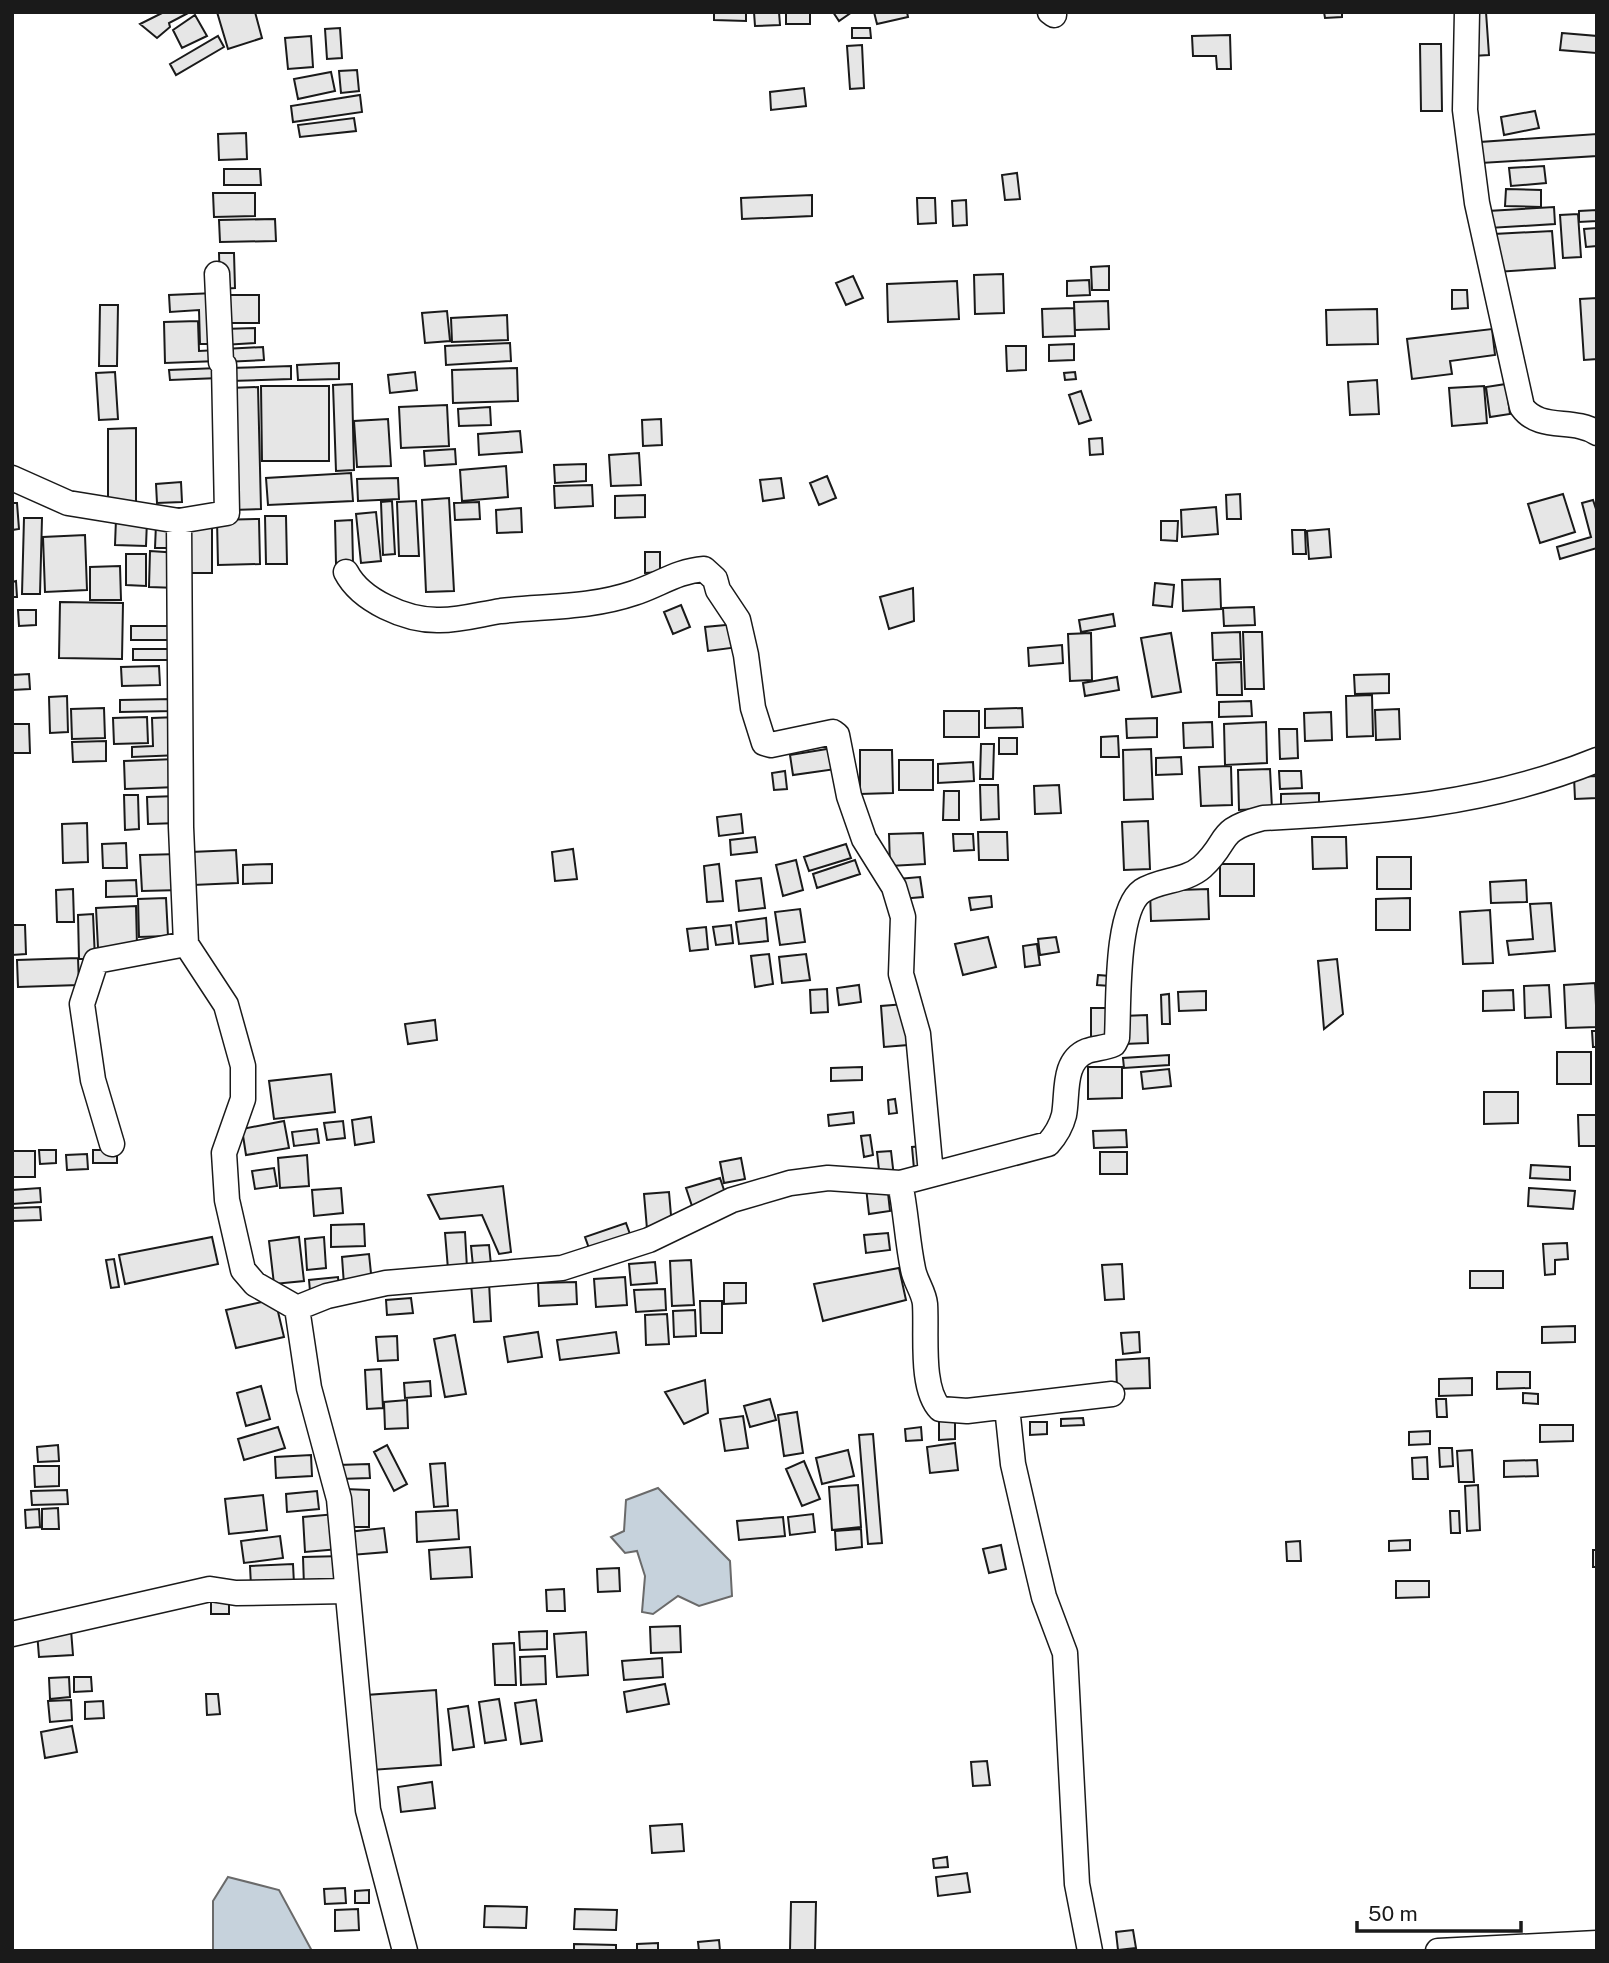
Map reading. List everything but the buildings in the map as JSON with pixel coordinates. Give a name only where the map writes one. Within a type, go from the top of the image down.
[{"type":"street","points":[[1467,12],[1465,110],[1477,203],[1522,407],[1537,421],[1573,424],[1597,433]]},
{"type":"street","points":[[12,478],[68,503],[179,521],[227,513],[226,396],[224,365],[221,362],[217,274]]},
{"type":"street","points":[[179,521],[181,827],[186,944],[226,1005],[243,1066],[243,1099],[224,1153],[227,1200],[243,1270],[255,1284],[298,1308]]},
{"type":"street","points":[[346,572],[351,581],[370,597],[393,610],[436,621],[505,611],[576,607],[635,593],[687,570],[704,569],[715,579],[718,590],[738,620],[747,655],[753,708],[764,743],[771,745],[833,733],[837,735],[849,796],[864,839],[894,887],[902,917],[901,974],[918,1034],[931,1174]]},
{"type":"street","points":[[298,1308],[327,1296],[386,1283],[454,1276],[502,1275],[587,1261],[649,1240],[732,1200],[790,1184],[828,1178],[900,1183],[1048,1144],[1058,1132],[1063,1117],[1068,1074],[1075,1060],[1086,1051],[1114,1044],[1117,1038],[1124,926],[1132,903],[1143,891],[1186,877],[1203,866],[1234,826],[1263,818],[1442,805],[1516,788],[1597,760]]},
{"type":"street","points":[[112,1144],[93,1080],[82,1004],[96,961],[186,944]]},
{"type":"street","points":[[900,1183],[910,1233],[913,1270],[925,1301],[924,1344],[932,1401],[940,1409],[949,1412],[1007,1407],[1112,1394]]},
{"type":"street","points":[[298,1308],[309,1388],[339,1499],[368,1810],[405,1951]]},
{"type":"street","points":[[1007,1407],[1013,1464],[1030,1538],[1044,1597],[1065,1653],[1075,1862],[1090,1951]]},
{"type":"street","points":[[12,1634],[211,1588],[236,1593],[347,1591]]},
{"type":"street","points":[[1438,1951],[1597,1943]]},
{"type":"shaded area","points":[[658,1488],[730,1561],[732,1596],[699,1606],[678,1596],[653,1614],[642,1612],[645,1576],[637,1551],[625,1553],[611,1537],[624,1531],[626,1500]]},
{"type":"shaded area","points":[[228,1877],[279,1890],[312,1951],[213,1951],[213,1901]]}]
